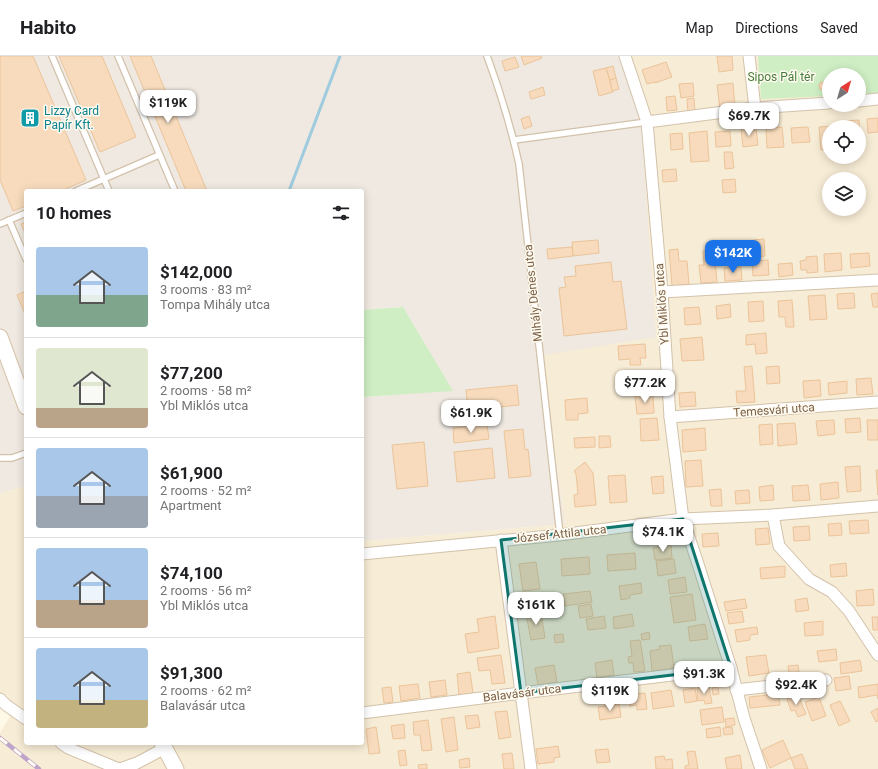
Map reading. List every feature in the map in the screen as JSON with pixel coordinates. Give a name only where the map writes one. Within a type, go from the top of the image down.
[{"type":"main road","points":[[0,337],[24,402]]},
{"type":"main road","points":[[163,745],[176,769]]},
{"type":"street","name":"Ybl Miklós utca","points":[[625,56],[647,122],[662,292],[670,417],[683,519],[731,668],[744,718],[761,769]]},
{"type":"street","points":[[749,56],[755,108]]},
{"type":"street","points":[[866,100],[878,99]]},
{"type":"street","points":[[647,122],[755,108],[822,103]]},
{"type":"street","points":[[662,292],[878,280]]},
{"type":"street","name":"Temesvári utca","points":[[670,417],[878,402]]},
{"type":"street","name":"József Attila utca","points":[[364,554],[560,535],[683,519],[773,515],[878,506]]},
{"type":"street","points":[[773,515],[779,546],[809,579],[832,592],[849,611],[878,656]]},
{"type":"street","points":[[501,540],[531,769]]},
{"type":"street","name":"Balavásár utca","points":[[364,713],[731,668]]},
{"type":"street","points":[[736,690],[826,680]]},
{"type":"street","points":[[0,699],[24,718]]},
{"type":"street","points":[[64,745],[120,769],[137,763],[163,745]]},
{"type":"lane","points":[[52,56],[108,189]]},
{"type":"lane","points":[[118,56],[174,189]]},
{"type":"lane","name":"Mihály Dénes utca","points":[[487,56],[498,86],[514,140],[519,164],[560,535]]},
{"type":"lane","points":[[514,140],[647,122]]},
{"type":"lane","points":[[81,189],[159,155]]},
{"type":"lane","points":[[0,224],[24,214]]},
{"type":"lane","points":[[9,220],[24,254]]},
{"type":"lane","points":[[0,458],[12,458],[24,455]]},
{"type":"highlighted area","points":[[683,519],[731,668],[521,693],[501,540]]},
{"type":"shaded area","points":[[0,56],[618,56],[641,120],[656,337],[542,355],[565,524],[364,541],[364,397],[452,390],[403,307],[364,310],[364,189],[24,189],[24,487],[0,493]]},
{"type":"shaded area","points":[[618,56],[878,56],[878,769],[0,769],[0,733],[14,710],[0,699],[0,493],[24,487],[24,745],[364,745],[364,541],[565,524],[542,355],[641,120]]},
{"type":"green space","name":"Sipos Pál tér","points":[[758,56],[878,56],[878,93],[866,94],[866,68],[822,68],[822,96],[761,99]]},
{"type":"green space","points":[[403,307],[453,391],[364,397],[364,310]]},
{"type":"building","name":"Lizzy Card Papír Kft.","points":[[0,56],[33,56],[86,180],[66,189],[24,189],[24,207],[13,211],[0,180]]},
{"type":"building","points":[[59,56],[102,56],[136,137],[100,152]]},
{"type":"building","points":[[130,56],[151,56],[206,189],[185,189]]},
{"type":"building","points":[[521,56],[541,56],[542,58],[524,65]]},
{"type":"building","points":[[717,56],[732,56],[733,70],[719,72]]},
{"type":"building","points":[[515,57],[519,67],[505,71],[502,61]]},
{"type":"building","points":[[666,62],[672,77],[647,84],[642,70]]},
{"type":"building","points":[[613,66],[616,78],[610,80],[606,68]]},
{"type":"building","points":[[606,68],[613,92],[599,96],[593,71]]},
{"type":"building","points":[[616,78],[619,89],[612,91],[610,80]]},
{"type":"building","points":[[821,82],[822,90],[819,88],[819,84]]},
{"type":"building","points":[[693,83],[694,96],[681,98],[679,84]]},
{"type":"building","points":[[733,83],[735,107],[720,109],[717,85]]},
{"type":"building","points":[[543,87],[545,95],[531,99],[529,92]]},
{"type":"building","points":[[675,96],[677,110],[667,111],[666,97]]},
{"type":"building","points":[[694,98],[695,112],[688,113],[687,99]]},
{"type":"building","points":[[529,116],[532,126],[524,129],[521,119]]},
{"type":"building","points":[[878,118],[878,132],[868,133],[867,119]]},
{"type":"building","points":[[782,127],[784,147],[767,148],[766,128]]},
{"type":"building","points":[[808,127],[810,142],[792,143],[791,128]]},
{"type":"building","points":[[819,127],[822,127],[821,150]]},
{"type":"building","points":[[756,128],[758,145],[743,147],[741,129]]},
{"type":"building","points":[[707,131],[709,161],[691,162],[689,133]]},
{"type":"building","points":[[730,131],[731,146],[716,147],[715,132]]},
{"type":"building","points":[[682,133],[683,149],[671,150],[670,134]]},
{"type":"building","points":[[724,152],[732,152],[734,168],[725,169]]},
{"type":"building","points":[[676,169],[677,181],[663,182],[662,170]]},
{"type":"building","points":[[735,179],[736,192],[723,193],[722,180]]},
{"type":"building","points":[[24,223],[24,231],[21,224]]},
{"type":"building","points":[[764,239],[765,256],[755,257],[753,240]]},
{"type":"building","points":[[598,240],[599,253],[573,256],[572,242]]},
{"type":"building","points":[[572,247],[573,256],[548,259],[547,249]]},
{"type":"building","points":[[733,247],[734,256],[724,257],[723,248]]},
{"type":"building","points":[[678,249],[679,261],[687,261],[689,284],[672,286],[669,250]]},
{"type":"building","points":[[714,250],[717,282],[701,283],[699,265],[704,265],[703,251]]},
{"type":"building","points":[[841,253],[842,270],[825,272],[824,254]]},
{"type":"building","points":[[869,253],[870,266],[851,268],[850,254]]},
{"type":"building","points":[[817,256],[818,272],[807,273],[807,270],[801,270],[800,261],[806,260],[806,257]]},
{"type":"building","points":[[768,260],[769,275],[753,276],[752,261]]},
{"type":"building","points":[[611,262],[613,282],[621,281],[627,329],[564,336],[559,288],[566,287],[564,277],[576,276],[575,266]]},
{"type":"building","points":[[792,263],[793,275],[779,277],[778,264]]},
{"type":"building","points":[[741,267],[742,280],[725,281],[724,268]]},
{"type":"building","points":[[24,292],[24,311],[17,295]]},
{"type":"building","points":[[854,293],[855,308],[838,309],[837,294]]},
{"type":"building","points":[[878,293],[878,307],[873,307],[871,294]]},
{"type":"building","points":[[825,295],[827,319],[810,320],[808,296]]},
{"type":"building","points":[[792,300],[794,327],[786,327],[785,317],[779,317],[778,301]]},
{"type":"building","points":[[763,301],[764,321],[749,322],[748,302]]},
{"type":"building","points":[[730,304],[731,317],[717,319],[716,306]]},
{"type":"building","points":[[699,307],[701,324],[685,325],[684,308]]},
{"type":"building","points":[[766,333],[767,353],[756,354],[755,344],[746,345],[746,335]]},
{"type":"building","points":[[702,337],[704,360],[682,361],[680,339]]},
{"type":"building","points":[[645,344],[646,358],[640,358],[641,365],[630,365],[630,359],[619,360],[618,346]]},
{"type":"building","points":[[752,366],[755,402],[737,403],[736,391],[746,391],[744,367]]},
{"type":"building","points":[[779,366],[780,383],[767,384],[766,367]]},
{"type":"building","points":[[871,378],[873,394],[857,395],[856,379]]},
{"type":"building","points":[[820,380],[821,396],[804,398],[803,381]]},
{"type":"building","points":[[847,381],[847,393],[829,395],[828,383]]},
{"type":"building","points":[[517,385],[519,405],[468,410],[466,390]]},
{"type":"building","points":[[695,392],[696,406],[680,407],[679,393]]},
{"type":"building","points":[[653,395],[654,413],[637,414],[635,396]]},
{"type":"building","points":[[587,398],[588,413],[578,414],[578,420],[566,420],[565,400]]},
{"type":"building","points":[[657,418],[659,440],[641,441],[640,419]]},
{"type":"building","points":[[860,418],[861,432],[846,433],[845,419]]},
{"type":"building","points":[[834,420],[835,434],[818,436],[816,421]]},
{"type":"building","points":[[867,420],[878,420],[878,440],[868,440]]},
{"type":"building","points":[[795,423],[797,444],[778,446],[777,424]]},
{"type":"building","points":[[487,424],[489,439],[454,443],[453,428]]},
{"type":"building","points":[[772,424],[773,444],[760,445],[759,425]]},
{"type":"building","points":[[705,428],[706,450],[683,452],[682,430]]},
{"type":"building","points":[[523,429],[525,450],[528,449],[531,476],[509,478],[504,431]]},
{"type":"building","points":[[599,436],[610,436],[611,447],[599,448]]},
{"type":"building","points":[[595,437],[595,447],[575,448],[574,438]]},
{"type":"building","points":[[424,442],[428,486],[397,489],[392,445]]},
{"type":"building","points":[[492,448],[495,478],[457,482],[454,452]]},
{"type":"building","points":[[701,460],[703,486],[686,487],[685,461]]},
{"type":"building","points":[[585,462],[593,473],[596,505],[575,507],[574,495],[578,494],[576,474],[574,471]]},
{"type":"building","points":[[860,466],[861,491],[847,492],[845,467]]},
{"type":"building","points":[[876,470],[878,470],[878,495]]},
{"type":"building","points":[[625,475],[627,502],[610,503],[608,476]]},
{"type":"building","points":[[663,476],[664,493],[653,494],[651,477]]},
{"type":"building","points":[[838,482],[839,498],[821,500],[820,484]]},
{"type":"building","points":[[773,485],[774,500],[760,501],[759,487]]},
{"type":"building","points":[[808,485],[810,500],[793,501],[792,486]]},
{"type":"building","points":[[721,489],[722,506],[711,506],[709,490]]},
{"type":"building","points":[[749,490],[750,503],[736,504],[735,491]]},
{"type":"building","points":[[868,520],[869,533],[850,534],[849,521]]},
{"type":"building","points":[[841,523],[842,535],[829,536],[828,524]]},
{"type":"building","points":[[809,526],[810,540],[794,541],[793,527]]},
{"type":"building","points":[[768,528],[770,544],[756,545],[755,529]]},
{"type":"building","points":[[718,533],[719,546],[703,547],[702,534]]},
{"type":"building","points":[[671,545],[672,558],[655,560],[653,548]]},
{"type":"building","points":[[635,553],[636,569],[608,571],[607,555]]},
{"type":"building","points":[[589,557],[590,574],[562,576],[561,559]]},
{"type":"building","points":[[674,559],[676,573],[658,576],[656,561]]},
{"type":"building","points":[[536,562],[540,589],[523,591],[519,564]]},
{"type":"building","points":[[846,563],[847,576],[831,577],[830,565]]},
{"type":"building","points":[[785,566],[785,577],[761,579],[760,568]]},
{"type":"building","points":[[685,577],[687,592],[670,594],[668,580]]},
{"type":"building","points":[[641,583],[642,593],[630,595],[630,598],[621,600],[619,586]]},
{"type":"building","points":[[873,589],[874,605],[857,606],[856,591]]},
{"type":"building","points":[[590,591],[592,602],[565,606],[563,594]]},
{"type":"building","points":[[692,594],[696,620],[674,623],[670,597]]},
{"type":"building","points":[[545,596],[547,608],[531,611],[529,598]]},
{"type":"building","points":[[807,598],[809,610],[796,612],[795,600]]},
{"type":"building","points":[[745,599],[747,608],[726,611],[724,602]]},
{"type":"building","points":[[591,604],[593,616],[580,618],[578,606]]},
{"type":"building","points":[[742,611],[744,622],[729,624],[727,613]]},
{"type":"building","points":[[541,612],[545,638],[531,640],[526,614]]},
{"type":"building","points":[[632,614],[634,626],[614,629],[613,617]]},
{"type":"building","points":[[495,616],[499,648],[468,653],[465,634],[479,632],[477,619]]},
{"type":"building","points":[[604,616],[606,628],[588,630],[586,619]]},
{"type":"building","points":[[872,617],[878,617],[878,630],[873,630]]},
{"type":"building","points":[[823,621],[823,635],[805,636],[804,623]]},
{"type":"building","points":[[705,624],[708,639],[690,641],[688,627]]},
{"type":"building","points":[[757,627],[758,634],[750,635],[750,640],[737,642],[735,630]]},
{"type":"building","points":[[649,632],[650,639],[642,640],[641,634]]},
{"type":"building","points":[[563,634],[564,642],[555,643],[554,635]]},
{"type":"building","points":[[640,640],[645,671],[634,672],[633,663],[629,663],[628,657],[632,656],[630,641]]},
{"type":"building","points":[[671,645],[674,668],[652,671],[650,651],[660,649],[659,646]]},
{"type":"building","points":[[836,649],[837,660],[819,662],[817,651]]},
{"type":"building","points":[[501,655],[505,683],[492,684],[490,670],[479,671],[477,658]]},
{"type":"building","points":[[766,655],[769,673],[749,676],[746,657]]},
{"type":"building","points":[[612,660],[614,675],[597,678],[595,663]]},
{"type":"building","points":[[860,660],[862,671],[841,674],[840,663]]},
{"type":"building","points":[[554,665],[557,682],[538,685],[535,668]]},
{"type":"building","points":[[798,665],[800,680],[790,681],[788,666]]},
{"type":"building","points":[[470,672],[473,693],[459,695],[457,674]]},
{"type":"building","points":[[849,676],[851,689],[836,691],[834,678]]},
{"type":"building","points":[[445,680],[447,695],[431,697],[429,682]]},
{"type":"building","points":[[418,684],[420,698],[401,701],[399,686]]},
{"type":"building","points":[[878,684],[878,699],[877,695],[859,698],[858,687]]},
{"type":"building","points":[[709,686],[712,703],[705,704],[704,700],[698,701],[697,688]]},
{"type":"building","points":[[391,687],[393,702],[384,703],[382,688]]},
{"type":"building","points":[[718,687],[719,694],[713,695],[712,688]]},
{"type":"building","points":[[695,688],[697,701],[685,703],[683,690]]},
{"type":"building","points":[[671,690],[674,706],[653,709],[651,693]]},
{"type":"building","points":[[645,693],[647,709],[637,710],[637,705],[630,706],[629,695]]},
{"type":"building","points":[[778,694],[780,705],[750,708],[749,697]]},
{"type":"building","points":[[798,695],[806,714],[798,717],[795,710],[791,711],[787,699]]},
{"type":"building","points":[[819,697],[826,716],[812,721],[805,702]]},
{"type":"building","points":[[840,701],[850,721],[839,726],[830,705]]},
{"type":"building","points":[[619,704],[621,717],[600,720],[598,707]]},
{"type":"building","points":[[722,707],[724,722],[702,725],[700,710]]},
{"type":"building","points":[[878,708],[878,721],[876,722],[871,712]]},
{"type":"building","points":[[507,711],[511,737],[499,739],[495,712]]},
{"type":"building","points":[[478,715],[480,727],[467,729],[465,716]]},
{"type":"building","points":[[454,717],[458,750],[446,752],[441,719]]},
{"type":"building","points":[[734,718],[735,725],[726,727],[725,719]]},
{"type":"building","points":[[428,720],[432,750],[422,751],[420,735],[414,735],[413,722]]},
{"type":"building","points":[[404,724],[405,738],[393,739],[391,726]]},
{"type":"building","points":[[376,727],[380,753],[369,754],[366,729]]},
{"type":"building","points":[[720,727],[721,736],[707,738],[706,729]]},
{"type":"building","points":[[732,727],[733,734],[724,735],[723,728]]},
{"type":"building","points":[[783,740],[791,758],[770,768],[762,750]]},
{"type":"building","points":[[558,746],[560,757],[554,758],[554,762],[538,764],[536,749]]},
{"type":"building","points":[[608,749],[610,762],[597,763],[595,750]]},
{"type":"building","points":[[405,750],[407,765],[400,766],[398,751]]},
{"type":"building","points":[[695,751],[698,769],[685,769],[685,766],[689,765],[687,752]]},
{"type":"building","points":[[512,753],[514,769],[504,769],[502,754]]},
{"type":"building","points":[[802,754],[808,769],[795,769],[791,758]]},
{"type":"building","points":[[740,755],[742,769],[727,769],[725,758]]},
{"type":"building","points":[[664,756],[665,760],[672,759],[673,769],[656,769],[655,757]]},
{"type":"building","points":[[469,758],[470,767],[460,768],[459,760]]},
{"type":"building","points":[[427,764],[427,769],[419,769],[418,765]]},
{"type":"waterway","points":[[290,189],[340,56]]},
{"type":"railway","points":[[0,738],[39,769]]},
{"type":"place","name":"Lizzy Card Papír Kft.","points":[[30,118]]}]
